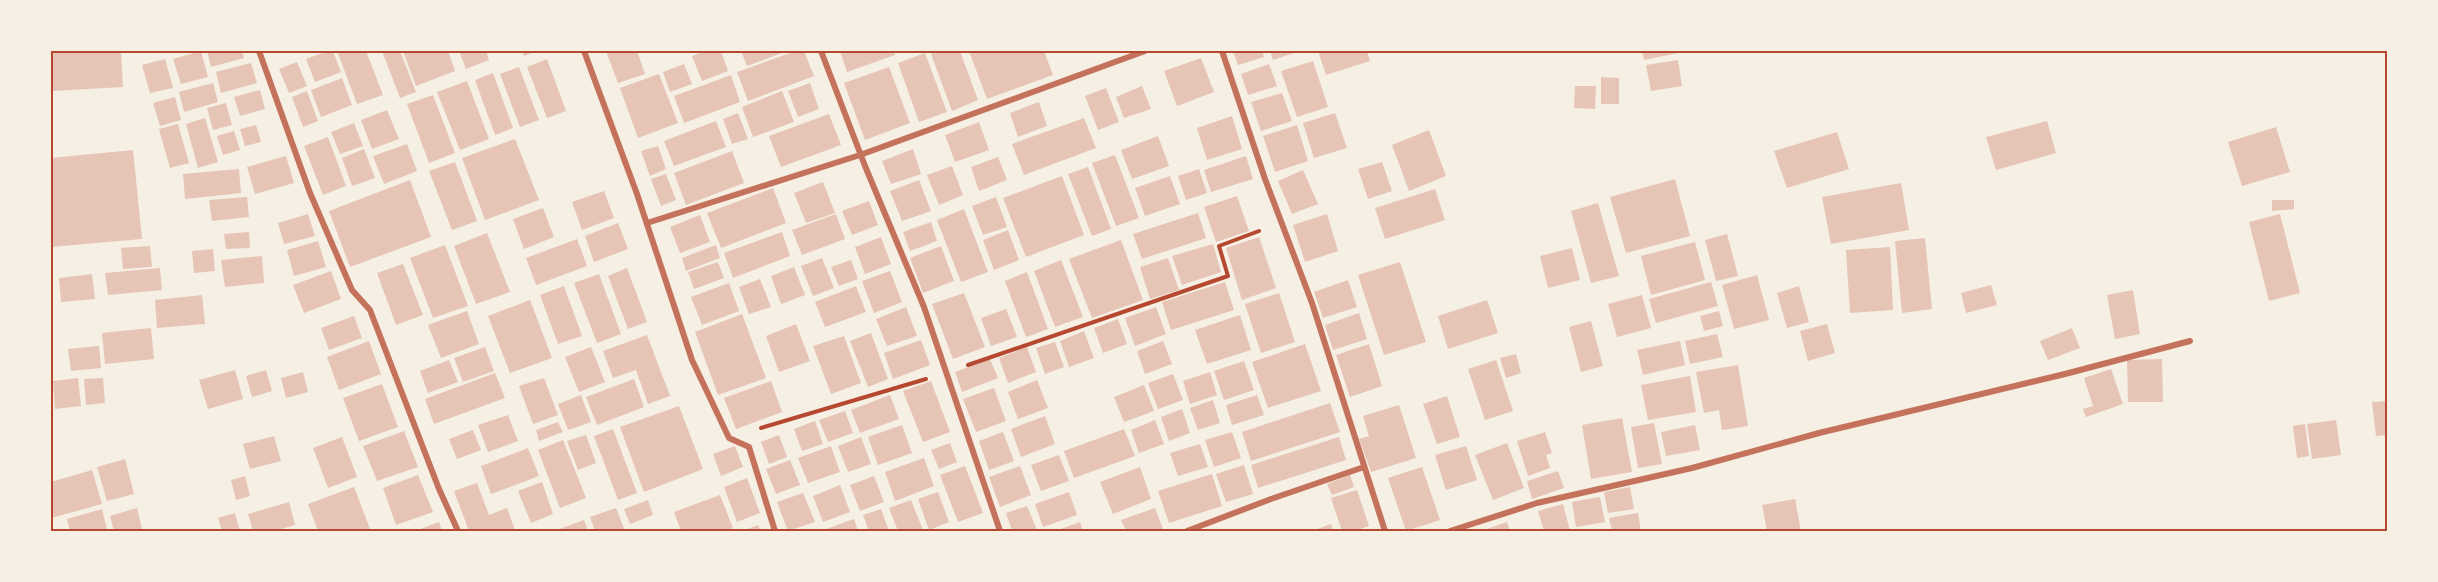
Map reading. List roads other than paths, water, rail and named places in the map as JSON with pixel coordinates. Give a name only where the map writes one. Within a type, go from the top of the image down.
[{"type":"street","points":[[259,51],[310,193],[352,290],[370,310],[439,489],[458,531]]},
{"type":"street","points":[[584,51],[647,223],[692,360],[729,438],[749,447],[775,531]]},
{"type":"street","points":[[821,51],[860,154],[924,308],[1000,531]]},
{"type":"street","points":[[647,223],[860,154],[1145,51]]},
{"type":"street","points":[[1222,51],[1312,303],[1385,531]]},
{"type":"street","points":[[1450,531],[1537,503],[1692,468],[1819,433],[2066,374],[2190,341]]},
{"type":"street","points":[[1187,531],[1364,467]]}]
